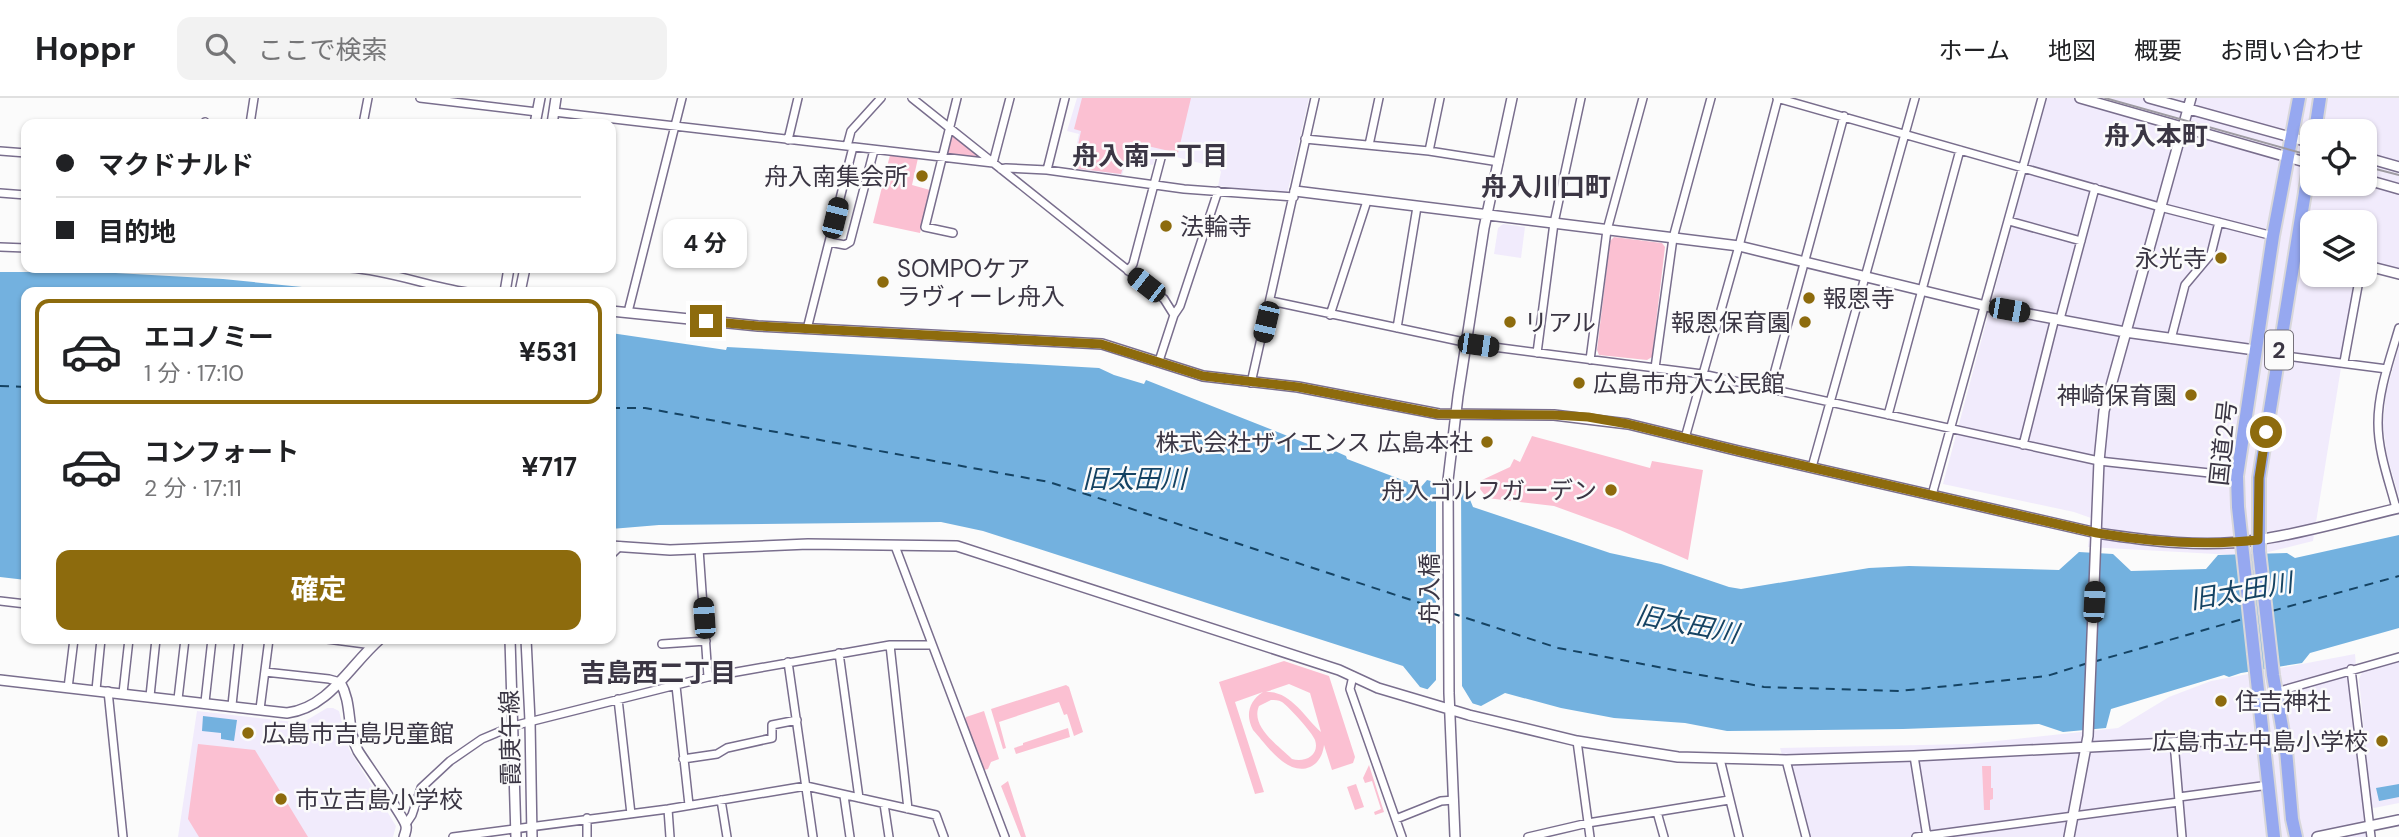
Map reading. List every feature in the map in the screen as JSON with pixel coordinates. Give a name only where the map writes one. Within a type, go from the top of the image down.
[{"type":"highway","name":"国道2号","points":[[2274,837],[2237,476],[2273,236],[2299,98]]},
{"type":"highway","points":[[2317,119],[2320,98]]},
{"type":"highway","name":"国道2号","points":[[2296,837],[2258,545],[2259,478],[2304,196]]},
{"type":"street","points":[[251,119],[254,98]]},
{"type":"street","points":[[364,119],[368,98]]},
{"type":"street","points":[[420,98],[537,112]]},
{"type":"street","points":[[536,119],[540,98]]},
{"type":"street","points":[[553,119],[556,98]]},
{"type":"street","points":[[628,313],[682,98]]},
{"type":"street","points":[[788,140],[798,98]]},
{"type":"street","points":[[807,329],[829,242],[850,147],[851,131],[881,98]]},
{"type":"street","points":[[912,98],[1164,299],[1174,315]]},
{"type":"street","points":[[953,233],[925,227],[957,98]]},
{"type":"street","points":[[993,163],[1010,98]]},
{"type":"street","points":[[1047,170],[1065,98]]},
{"type":"street","points":[[1251,383],[1315,98]]},
{"type":"street","points":[[1369,145],[1379,98]]},
{"type":"street","points":[[1429,151],[1440,98]]},
{"type":"street","name":"舟入橋","points":[[1455,837],[1449,698],[1448,480],[1487,215],[1513,98]]},
{"type":"street","points":[[1537,353],[1554,223],[1581,98]]},
{"type":"street","points":[[1590,360],[1607,230],[1643,98]]},
{"type":"street","points":[[1655,368],[1673,239],[1711,98]]},
{"type":"street","points":[[1685,439],[1777,98],[2160,207],[2273,236]]},
{"type":"street","points":[[1812,467],[1915,98]]},
{"type":"street","points":[[1933,495],[2042,98]]},
{"type":"street","points":[[2080,98],[2300,161]]},
{"type":"street","points":[[2149,98],[2300,140]]},
{"type":"street","points":[[2069,837],[2087,747],[2099,461],[2104,411],[2191,98]]},
{"type":"street","points":[[554,112],[610,119]]},
{"type":"street","points":[[1770,389],[1844,116]]},
{"type":"street","points":[[616,120],[993,163]]},
{"type":"street","points":[[1305,139],[1429,151],[1499,162]]},
{"type":"street","points":[[829,242],[845,245],[850,242],[874,150]]},
{"type":"street","points":[[1888,415],[1960,150]]},
{"type":"street","points":[[0,151],[21,153]]},
{"type":"street","points":[[1128,271],[1133,264],[1161,158]]},
{"type":"street","points":[[2377,161],[2399,167]]},
{"type":"street","points":[[1001,169],[1047,170],[1218,191],[1367,201],[1739,246],[1986,306],[2125,332],[2255,350]]},
{"type":"street","points":[[2377,182],[2399,188]]},
{"type":"street","points":[[2023,445],[2095,188]]},
{"type":"street","points":[[1159,361],[1218,191]]},
{"type":"street","points":[[0,193],[21,195]]},
{"type":"street","points":[[1330,315],[1367,201]]},
{"type":"street","points":[[1397,328],[1417,207]]},
{"type":"street","points":[[2009,221],[2081,241]]},
{"type":"street","points":[[2171,339],[2185,285],[2211,254],[2218,222]]},
{"type":"street","points":[[0,247],[21,248]]},
{"type":"street","points":[[2295,248],[2300,249]]},
{"type":"street","points":[[2377,268],[2399,274]]},
{"type":"street","points":[[390,273],[440,287]]},
{"type":"street","points":[[2344,362],[2358,287]]},
{"type":"street","points":[[1271,301],[1467,343],[1702,374],[2099,461],[2237,476]]},
{"type":"street","points":[[616,312],[758,326],[1101,344],[1203,376],[1298,387],[1438,414],[1588,417],[1628,424],[2097,533],[2139,540],[2243,548],[2398,508],[2383,458],[2378,425],[2381,392],[2399,328]]},
{"type":"street","points":[[2278,355],[2387,369]]},
{"type":"street","points":[[616,546],[670,550],[808,544],[957,546],[1314,662],[1378,688],[1577,741],[1643,752],[1720,759],[1786,760],[2264,738]]},
{"type":"street","points":[[895,546],[1005,837]]},
{"type":"street","points":[[699,549],[708,677]]},
{"type":"street","points":[[0,601],[21,603]]},
{"type":"street","points":[[663,644],[706,641]]},
{"type":"street","points":[[68,688],[73,644]]},
{"type":"street","points":[[96,690],[101,644]]},
{"type":"street","points":[[123,693],[128,644]]},
{"type":"street","points":[[150,696],[155,644]]},
{"type":"street","points":[[178,699],[184,644]]},
{"type":"street","points":[[205,702],[211,644]]},
{"type":"street","points":[[232,705],[238,644]]},
{"type":"street","points":[[260,709],[268,644]]},
{"type":"street","points":[[0,680],[286,713],[310,707],[340,682],[374,644]]},
{"type":"street","points":[[510,644],[515,833]]},
{"type":"street","name":"霞庚午線","points":[[526,644],[532,837]]},
{"type":"street","points":[[404,837],[406,824],[421,788],[450,761],[482,739],[513,726],[708,677],[890,645],[932,645]]},
{"type":"street","points":[[890,645],[908,809]]},
{"type":"street","points":[[839,653],[859,798]]},
{"type":"street","points":[[2276,692],[2399,657]]},
{"type":"street","points":[[788,662],[813,837]]},
{"type":"street","points":[[2351,669],[2371,837]]},
{"type":"street","points":[[265,672],[340,682],[347,694],[351,735],[356,748],[406,824]]},
{"type":"street","points":[[1353,676],[1350,689],[1402,837]]},
{"type":"street","points":[[676,686],[689,805]]},
{"type":"street","points":[[108,691],[123,837]]},
{"type":"street","points":[[618,699],[631,814]]},
{"type":"street","points":[[683,759],[717,754],[727,748],[772,738],[772,725],[797,720]]},
{"type":"street","points":[[1577,741],[1590,837]]},
{"type":"street","points":[[2174,742],[2182,837]]},
{"type":"street","points":[[1914,756],[1927,836]]},
{"type":"street","points":[[1720,759],[1740,837]]},
{"type":"street","points":[[1786,760],[1806,837]]},
{"type":"street","points":[[1916,837],[2269,785]]},
{"type":"street","points":[[453,837],[515,833],[531,826],[668,809],[806,786],[936,815],[944,837]]},
{"type":"street","points":[[844,796],[850,837]]},
{"type":"street","points":[[721,800],[727,837]]},
{"type":"street","points":[[1396,819],[1441,801],[1454,800]]},
{"type":"street","points":[[1528,837],[1588,823],[1729,800]]},
{"type":"street","points":[[884,804],[889,837]]},
{"type":"street","points":[[668,809],[670,837]]},
{"type":"street","points":[[1657,812],[1664,837]]},
{"type":"street","points":[[587,818],[587,837]]},
{"type":"street","points":[[2317,837],[2399,820]]},
{"type":"shaded area","points":[[1077,98],[1309,98],[1286,193],[1218,186],[1221,172],[1219,168],[1157,152],[1153,165],[1141,163],[1144,149],[1131,146],[1122,175],[1071,168],[1079,134],[1067,131]]},
{"type":"shaded area","points":[[1082,98],[1191,98],[1178,153],[1130,142],[1121,174],[1073,168],[1081,131],[1074,129]]},
{"type":"shaded area","points":[[2046,98],[2399,98],[2399,275],[2377,269],[2377,210],[2300,210],[2300,287],[2354,287],[2313,541],[2252,556],[2088,547],[2091,518],[1943,484]]},
{"type":"shaded area","points":[[951,136],[978,155],[977,157],[949,154],[947,152]]},
{"type":"shaded area","points":[[890,155],[918,158],[912,185],[930,190],[920,233],[873,223]]},
{"type":"shaded area","points":[[1503,224],[1525,227],[1521,258],[1494,254],[1498,228]]},
{"type":"shaded area","points":[[1614,237],[1662,243],[1665,247],[1652,357],[1647,360],[1599,355],[1597,350],[1610,241]]},
{"type":"shaded area","points":[[2399,346],[2399,497],[2387,456],[2383,425],[2386,393]]},
{"type":"shaded area","name":"舟入ゴルフガーデン","points":[[1532,436],[1650,468],[1652,461],[1703,470],[1688,560],[1620,530],[1554,506],[1487,498],[1480,489],[1482,480],[1510,467],[1514,459],[1520,462]]},
{"type":"shaded area","points":[[2355,654],[2370,837],[1806,837],[1780,748],[1969,744],[2118,728],[2169,697],[2211,681]]},
{"type":"shaded area","points":[[1284,661],[1329,676],[1355,757],[1353,763],[1332,770],[1324,745],[1320,758],[1310,767],[1293,767],[1278,758],[1253,730],[1249,719],[1252,704],[1263,692],[1235,702],[1264,792],[1255,794],[1219,682]],"holes":[[[1289,684],[1310,693],[1321,732],[1290,700],[1266,692]],[[1271,700],[1285,704],[1313,736],[1316,745],[1310,757],[1292,759],[1262,729],[1257,714],[1259,706]]]},
{"type":"shaded area","name":"広島市立中島小学校","points":[[2399,662],[2399,803],[2374,808],[2371,805],[2359,679],[2362,672]]},
{"type":"shaded area","points":[[1066,685],[1069,687],[1083,732],[1074,736],[1067,714],[1064,715],[1059,702],[999,722],[1006,748],[1003,749],[991,709]]},
{"type":"shaded area","name":"市立吉島小学校","points":[[327,708],[339,711],[349,749],[396,826],[393,837],[178,837],[197,711],[302,723]]},
{"type":"shaded area","points":[[984,711],[999,759],[991,762],[988,769],[984,770],[965,720],[966,717]]},
{"type":"shaded area","points":[[1068,728],[1070,737],[1016,754],[1014,748],[1023,743]]},
{"type":"shaded area","points":[[198,744],[255,750],[308,837],[199,837],[188,819]]},
{"type":"shaded area","points":[[1369,765],[1384,812],[1375,815],[1374,812],[1381,809],[1372,781],[1365,783],[1363,778]]},
{"type":"shaded area","points":[[1982,766],[1991,766],[1993,799],[1990,800],[1990,810],[1984,810]]},
{"type":"shaded area","points":[[1008,781],[1026,837],[1021,837],[1001,786]]},
{"type":"shaded area","points":[[1356,784],[1364,807],[1355,810],[1347,787]]},
{"type":"water","points":[[0,272],[116,273],[302,287],[21,287],[21,579],[0,577]]},
{"type":"water","name":"旧太田川","points":[[616,334],[726,350],[727,347],[1099,368],[1144,384],[1146,380],[1333,454],[1335,451],[1347,459],[1421,487],[1427,480],[1466,490],[1473,507],[1610,553],[1661,564],[1741,589],[1869,568],[1909,566],[2059,570],[2079,552],[2113,554],[2131,571],[2206,569],[2218,555],[2287,553],[2295,558],[2399,535],[2399,628],[2310,653],[2302,663],[2229,677],[2224,675],[2111,709],[2106,728],[2063,732],[2039,724],[1727,731],[1685,723],[1614,718],[1561,708],[1505,693],[1481,706],[1420,687],[1403,666],[983,531],[941,522],[659,525],[616,529]]},
{"type":"water","points":[[203,716],[237,720],[234,741],[221,739],[221,733],[202,731]]},
{"type":"water","points":[[2399,784],[2399,797],[2379,801],[2376,788]]},
{"type":"pier","points":[[1436,478],[1461,485],[1462,686],[1473,704],[1426,691],[1436,680]]},
{"type":"ferry route","points":[[0,386],[21,387]]},
{"type":"ferry route","points":[[616,408],[645,408],[1049,482],[1445,611]]},
{"type":"ferry route","points":[[2272,611],[2399,576]]},
{"type":"ferry route","points":[[1451,613],[1558,648],[1764,687],[1899,691],[2047,676],[2088,663]]},
{"type":"ferry route","points":[[2093,662],[2246,618]]},
{"type":"tram line","points":[[2105,98],[2300,153]]},
{"type":"tram line","points":[[2377,169],[2399,175]]},
{"type":"place","name":"舟入南集会所","points":[[922,176]]},
{"type":"place","name":"法輪寺","points":[[1166,226]]},
{"type":"place","name":"永光寺","points":[[2221,258]]},
{"type":"place","name":"SOMPOケア ラヴィーレ舟入","points":[[883,282]]},
{"type":"place","name":"報恩寺","points":[[1809,298]]},
{"type":"place","name":"リアル","points":[[1510,322]]},
{"type":"place","name":"報恩保育園","points":[[1805,322]]},
{"type":"place","name":"広島市舟入公民館","points":[[1579,383]]},
{"type":"place","name":"神崎保育園","points":[[2191,395]]},
{"type":"place","name":"株式会社ザイエンス 広島本社","points":[[1487,442]]},
{"type":"place","name":"舟入ゴルフガーデン","points":[[1611,490]]},
{"type":"place","name":"住吉神社","points":[[2221,701]]},
{"type":"place","name":"広島市吉島児童館","points":[[248,733]]},
{"type":"place","name":"広島市立中島小学校","points":[[2382,741]]},
{"type":"place","name":"市立吉島小学校","points":[[281,799]]},
{"type":"district","name":"舟入本町","points":[[2156,136]]},
{"type":"district","name":"舟入南一丁目","points":[[1150,156]]},
{"type":"district","name":"舟入川口町","points":[[1546,187]]},
{"type":"district","name":"吉島西二丁目","points":[[658,673]]},
{"type":"route","points":[[706,321],[1101,344],[1203,376],[1298,387],[1438,414],[1588,417],[2097,533],[2139,540],[2258,540],[2259,478],[2266,432]]}]
